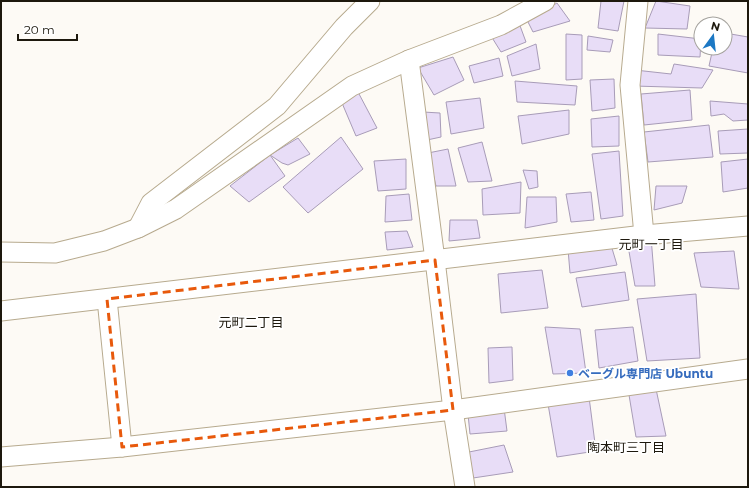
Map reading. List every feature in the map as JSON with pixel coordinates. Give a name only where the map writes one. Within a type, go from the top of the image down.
[{"type":"street","points":[[138,228],[151,203],[277,106],[344,27],[370,1]]},
{"type":"street","points":[[1,252],[55,253],[104,241],[138,228],[176,209],[352,86],[409,60],[501,24],[545,1]]},
{"type":"street","points":[[638,1],[630,85],[644,235]]},
{"type":"street","points":[[409,60],[453,410],[465,487]]},
{"type":"street","points":[[1,311],[644,235],[748,226]]},
{"type":"street","points":[[107,299],[122,448]]},
{"type":"street","points":[[1,457],[122,448],[453,410],[748,369]]},
{"type":"highlighted area","points":[[435,260],[453,410],[122,447],[107,299]]},
{"type":"building","points":[[601,1],[624,1],[618,31],[598,28]]},
{"type":"building","points":[[656,1],[690,6],[687,29],[645,28]]},
{"type":"building","points":[[557,3],[570,21],[533,32],[527,20]]},
{"type":"building","points":[[519,23],[526,42],[501,52],[491,36]]},
{"type":"building","points":[[566,34],[582,35],[582,79],[566,80]]},
{"type":"building","points":[[658,34],[693,38],[693,56],[700,56],[700,57],[658,55]]},
{"type":"building","points":[[733,34],[748,37],[748,73],[709,66],[711,56],[733,56]]},
{"type":"building","points":[[588,36],[613,40],[610,52],[587,50]]},
{"type":"building","points":[[536,44],[540,69],[512,76],[507,56]]},
{"type":"building","points":[[453,57],[464,80],[434,95],[418,68]]},
{"type":"building","points":[[499,58],[503,76],[474,83],[469,66]]},
{"type":"building","points":[[674,64],[713,70],[702,88],[634,86],[635,70],[671,74]]},
{"type":"building","points":[[614,79],[615,108],[592,111],[590,80]]},
{"type":"building","points":[[515,81],[577,86],[575,105],[517,102]]},
{"type":"building","points":[[690,90],[692,120],[644,125],[641,94]]},
{"type":"building","points":[[358,92],[377,128],[356,136],[342,103]]},
{"type":"building","points":[[480,98],[484,128],[451,134],[446,102]]},
{"type":"building","points":[[710,101],[748,104],[748,120],[733,121],[724,114],[711,116]]},
{"type":"building","points":[[569,110],[569,134],[522,144],[518,116]]},
{"type":"building","points":[[423,112],[440,113],[441,137],[427,140]]},
{"type":"building","points":[[619,116],[619,146],[592,147],[591,119]]},
{"type":"building","points":[[709,125],[713,157],[648,162],[644,132]]},
{"type":"building","points":[[748,129],[748,153],[720,154],[718,131]]},
{"type":"building","points":[[341,137],[363,169],[308,213],[283,187]]},
{"type":"building","points":[[298,138],[310,154],[288,165],[270,155]]},
{"type":"building","points":[[482,142],[492,181],[468,182],[458,148]]},
{"type":"building","points":[[448,149],[456,186],[436,186],[428,153]]},
{"type":"building","points":[[619,151],[623,216],[601,219],[592,154]]},
{"type":"building","points":[[270,155],[285,176],[249,202],[230,186]]},
{"type":"building","points":[[406,159],[406,189],[378,191],[374,161]]},
{"type":"building","points":[[748,159],[748,188],[723,192],[721,162]]},
{"type":"building","points":[[523,170],[537,171],[538,187],[529,189]]},
{"type":"building","points":[[521,182],[520,213],[483,215],[482,189]]},
{"type":"building","points":[[656,186],[687,186],[682,203],[654,210]]},
{"type":"building","points":[[591,192],[594,220],[571,222],[566,194]]},
{"type":"building","points":[[409,194],[412,220],[385,222],[386,196]]},
{"type":"building","points":[[527,197],[556,197],[557,222],[525,228]]},
{"type":"building","points":[[450,220],[477,220],[480,238],[449,241]]},
{"type":"building","points":[[407,231],[413,247],[387,250],[385,232]]},
{"type":"building","points":[[651,237],[655,286],[635,286],[627,240]]},
{"type":"building","points":[[611,245],[617,265],[570,273],[568,249]]},
{"type":"building","points":[[734,251],[739,289],[701,287],[694,253]]},
{"type":"building","points":[[542,270],[548,308],[501,313],[498,274]]},
{"type":"building","points":[[625,272],[629,300],[582,307],[576,278]]},
{"type":"building","points":[[696,294],[700,358],[647,361],[637,299]]},
{"type":"building","points":[[545,327],[580,329],[586,373],[553,374]]},
{"type":"building","points":[[633,327],[638,361],[599,368],[595,330]]},
{"type":"building","points":[[512,347],[513,380],[489,383],[488,348]]},
{"type":"building","points":[[628,389],[656,389],[666,436],[636,437]]},
{"type":"building","points":[[589,397],[596,451],[557,457],[548,404]]},
{"type":"building","points":[[504,408],[507,431],[470,434],[468,414]]},
{"type":"building","points":[[504,445],[513,472],[473,478],[469,452]]},
{"type":"place","name":"ベーグル専門店 Ubuntu","points":[[570,373]]},
{"type":"district","name":"元町一丁目","points":[[651,244]]},
{"type":"district","name":"元町二丁目","points":[[251,322]]},
{"type":"district","name":"陶本町三丁目","points":[[626,447]]}]
